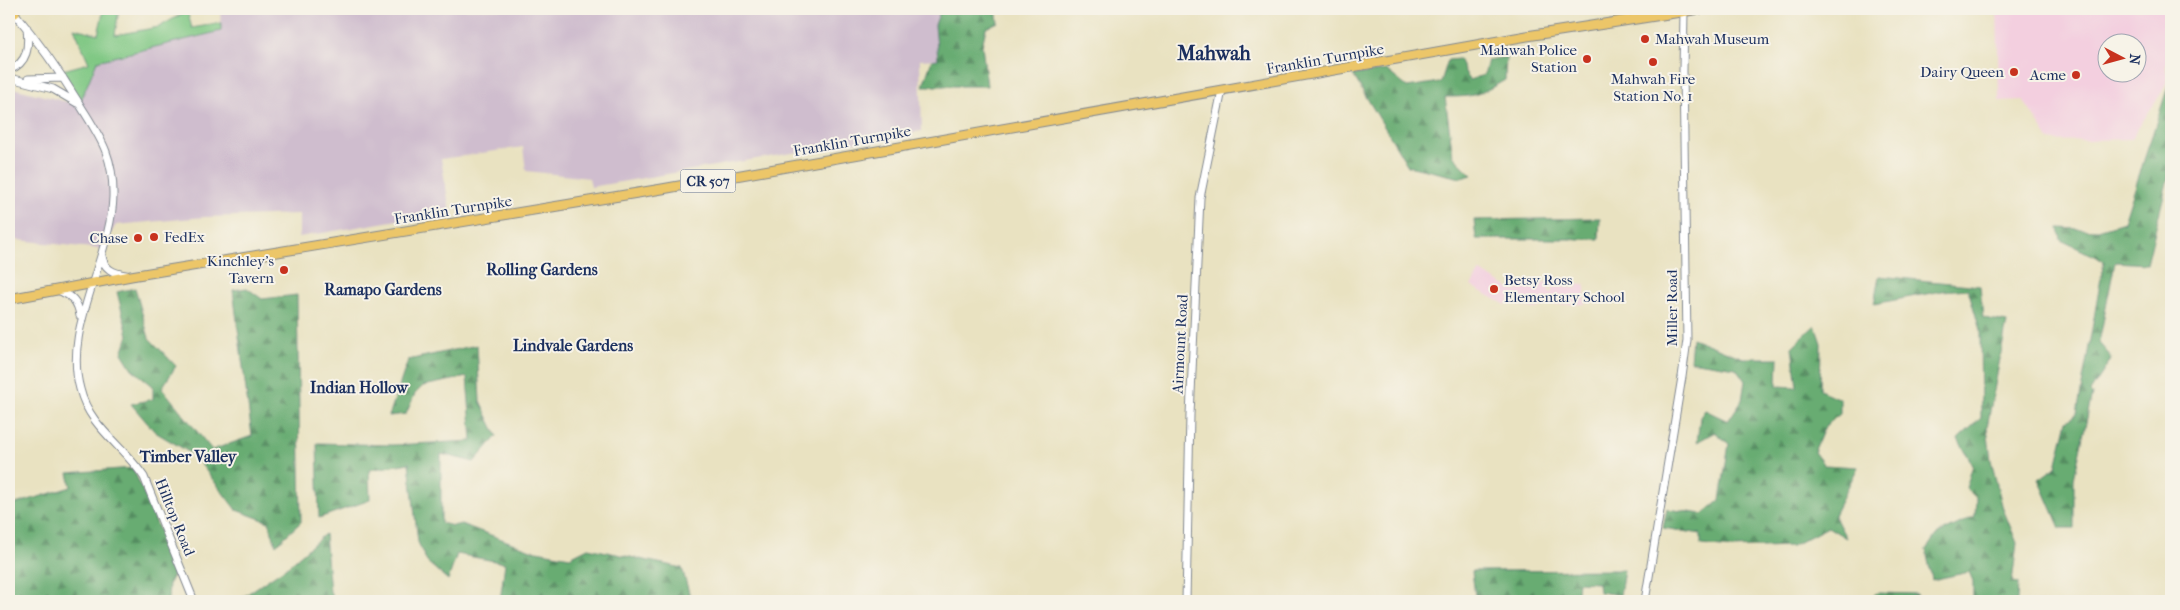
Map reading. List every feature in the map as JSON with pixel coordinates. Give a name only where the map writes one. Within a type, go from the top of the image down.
[{"type":"main road","name":"Franklin Turnpike","points":[[9,299],[131,276],[662,189],[1655,12],[1700,9]]},
{"type":"street","name":"Hilltop Road","points":[[12,10],[63,78],[102,140],[110,169],[112,206],[101,253],[81,321],[77,358],[78,382],[83,400],[93,419],[133,462],[144,477],[194,601]]},
{"type":"street","name":"Miller Road","points":[[1645,601],[1682,377],[1686,340],[1684,11]]},
{"type":"street","points":[[9,75],[26,54],[28,46],[27,28]]},
{"type":"street","points":[[9,75],[63,78]]},
{"type":"street","points":[[9,75],[53,88],[80,105]]},
{"type":"street","name":"Airmount Road","points":[[1186,601],[1190,415],[1200,198],[1222,90]]},
{"type":"street","points":[[101,253],[103,263],[109,270],[131,276]]},
{"type":"street","points":[[58,290],[70,295],[77,303],[81,321]]},
{"type":"shaded area","points":[[220,9],[945,9],[940,11],[935,25],[938,59],[920,60],[922,131],[591,187],[589,178],[526,171],[523,147],[441,159],[450,211],[299,237],[299,214],[205,217],[116,225],[101,249],[9,239],[9,87],[79,105],[97,61],[221,31]]},
{"type":"shaded area","points":[[1997,9],[2168,9],[2171,52],[2165,66],[2168,79],[2162,92],[2131,139],[2050,141],[2023,100],[1999,101]]},
{"type":"shaded area","name":"Betsy Ross Elementary School","points":[[1480,271],[1514,291],[1518,291],[1518,287],[1541,286],[1541,283],[1548,282],[1549,293],[1552,292],[1552,286],[1577,288],[1577,284],[1585,285],[1585,304],[1553,305],[1552,298],[1545,298],[1545,303],[1542,304],[1542,307],[1535,309],[1516,305],[1516,299],[1510,298],[1506,305],[1471,286]]},
{"type":"green space","points":[[104,9],[119,9],[115,35],[159,27],[187,11],[192,28],[221,23],[221,31],[97,61],[79,105],[63,70],[89,63],[74,28],[98,34]]},
{"type":"green space","points":[[945,9],[996,9],[998,22],[986,28],[982,46],[987,86],[923,86],[932,60],[938,59],[935,25],[940,11]]},
{"type":"green space","points":[[1506,57],[1505,80],[1476,94],[1445,97],[1453,156],[1472,175],[1461,178],[1408,166],[1353,75],[1386,70],[1407,87],[1441,82],[1448,60],[1459,59],[1469,80],[1484,75],[1488,60]]},
{"type":"green space","points":[[2170,80],[2171,166],[2147,264],[2115,262],[2099,343],[2112,358],[2090,392],[2092,394],[2074,479],[2074,528],[2060,528],[2039,479],[2056,467],[2067,421],[2077,414],[2104,261],[2061,240],[2059,228],[2098,230],[2124,222]]},
{"type":"green space","points":[[1600,218],[1599,239],[1476,239],[1474,220]]},
{"type":"green space","points":[[1879,276],[1980,286],[1983,318],[2007,322],[1987,427],[1991,460],[2003,509],[2017,543],[2012,582],[2018,583],[2017,601],[1973,601],[1973,581],[1969,572],[1932,580],[1926,550],[1936,535],[1975,516],[1976,498],[1966,488],[1973,465],[1958,439],[1981,418],[1980,330],[1968,289],[1942,291],[1874,304]]},
{"type":"green space","points":[[135,288],[149,338],[176,366],[162,388],[212,450],[252,436],[233,290],[247,288],[262,299],[297,295],[301,522],[276,545],[269,522],[236,510],[194,455],[155,432],[131,404],[153,399],[153,386],[132,369],[122,353],[128,335],[117,292]]},
{"type":"green space","points":[[1815,325],[1821,343],[1820,390],[1840,399],[1840,414],[1825,426],[1814,452],[1824,465],[1858,467],[1834,515],[1846,538],[1828,527],[1792,546],[1732,548],[1701,545],[1701,534],[1663,528],[1667,509],[1703,514],[1720,500],[1729,444],[1715,432],[1697,442],[1700,417],[1705,410],[1728,421],[1742,400],[1745,381],[1736,368],[1690,361],[1692,338],[1743,358],[1778,358],[1777,386],[1797,387],[1792,347]]},
{"type":"green space","points":[[477,345],[480,401],[497,436],[474,462],[441,454],[441,523],[453,526],[461,524],[531,550],[570,557],[588,548],[682,568],[690,601],[500,601],[505,563],[457,554],[448,580],[427,562],[418,542],[409,463],[369,470],[370,500],[319,518],[317,443],[392,445],[472,441],[467,377],[423,386],[415,394],[406,414],[389,416],[408,360]]},
{"type":"green space","points":[[133,468],[176,569],[169,583],[168,601],[9,601],[9,506],[71,487],[68,473]]},
{"type":"green space","points":[[325,534],[330,592],[335,601],[237,601],[288,566]]},
{"type":"green space","points":[[1624,570],[1620,595],[1599,592],[1598,583],[1578,582],[1576,601],[1475,596],[1472,571]]},
{"type":"green space","points":[[1876,593],[1917,594],[1918,601],[1870,601]]},
{"type":"place","name":"Mahwah Museum","points":[[1645,39]]},
{"type":"place","name":"Mahwah Police Station","points":[[1587,59]]},
{"type":"place","name":"Mahwah Fire Station No. 1","points":[[1653,62]]},
{"type":"place","name":"Dairy Queen","points":[[2014,72]]},
{"type":"place","name":"Acme","points":[[2076,75]]},
{"type":"place","name":"FedEx","points":[[154,237]]},
{"type":"place","name":"Chase","points":[[138,238]]},
{"type":"place","name":"Kinchley's Tavern","points":[[284,270]]},
{"type":"place","name":"Betsy Ross Elementary School","points":[[1494,289]]},
{"type":"district","name":"Mahwah","points":[[1214,53]]},
{"type":"district","name":"Rolling Gardens","points":[[542,269]]},
{"type":"district","name":"Ramapo Gardens","points":[[383,289]]},
{"type":"district","name":"Lindvale Gardens","points":[[573,345]]},
{"type":"district","name":"Indian Hollow","points":[[359,387]]},
{"type":"district","name":"Timber Valley","points":[[188,456]]}]
